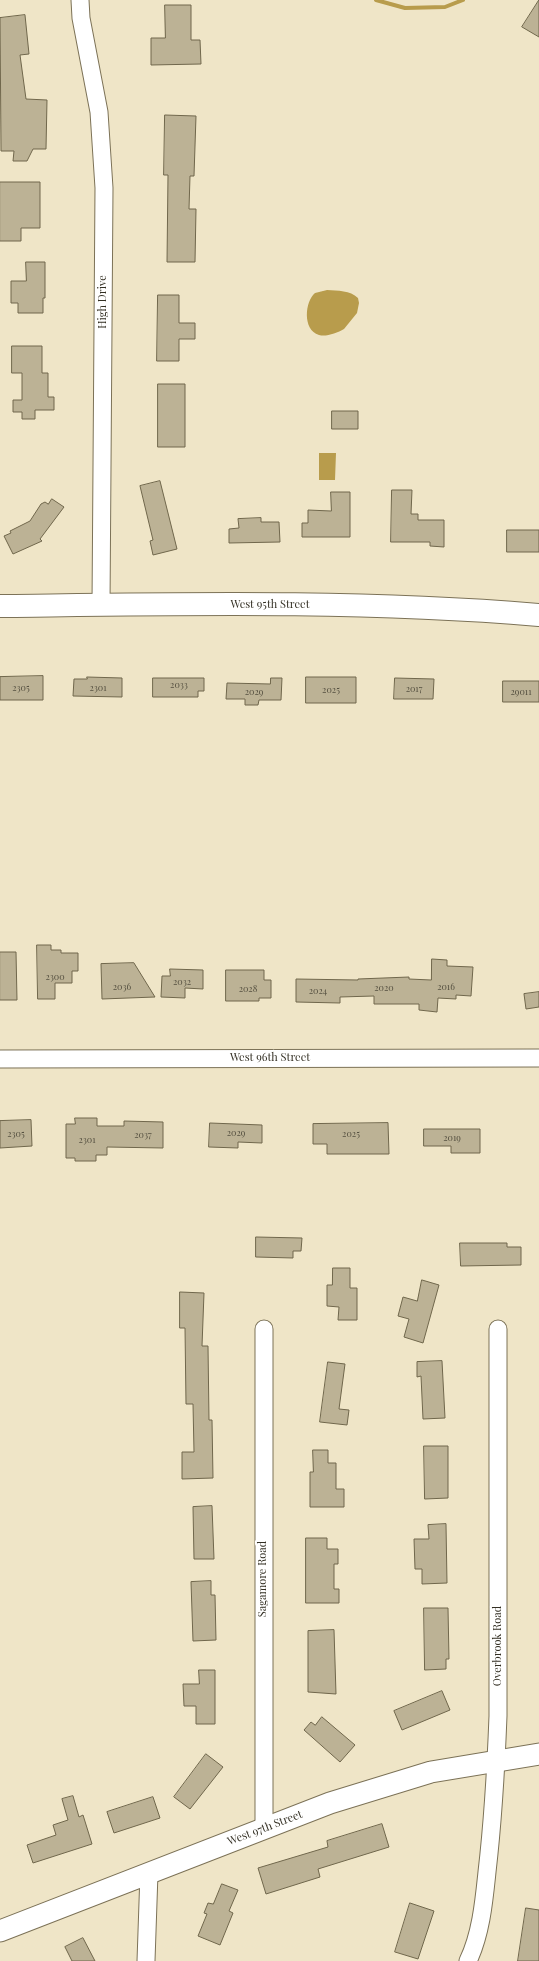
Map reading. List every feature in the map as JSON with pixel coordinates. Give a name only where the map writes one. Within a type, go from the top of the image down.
[{"type":"main road","name":"West 95th Street","points":[[0,606],[399,606],[467,609],[539,615]]},
{"type":"street","name":"High Drive","points":[[80,0],[81,18],[99,112],[104,188],[101,605]]},
{"type":"street","name":"West 96th Street","points":[[0,1059],[539,1058]]},
{"type":"street","name":"Sagamore Road","points":[[264,1329],[264,1828]]},
{"type":"street","name":"Overbrook Road","points":[[468,1961],[483,1910],[494,1815],[498,1716],[498,1329]]},
{"type":"street","name":"West 97th Street","points":[[0,1931],[264,1828],[330,1803],[381,1786],[431,1772],[539,1754]]},
{"type":"street","points":[[146,1961],[149,1873]]},
{"type":"shaded area","points":[[327,290],[344,291],[355,295],[358,298],[359,303],[357,313],[344,329],[332,334],[319,335],[310,327],[307,308],[315,293]]},
{"type":"shaded area","points":[[319,453],[336,453],[335,480],[319,480]]},
{"type":"building","points":[[539,0],[539,37],[522,27]]},
{"type":"building","points":[[165,5],[191,5],[191,40],[200,40],[201,64],[151,65],[151,38],[165,38]]},
{"type":"building","points":[[25,15],[29,54],[20,55],[26,99],[47,100],[46,149],[33,149],[27,161],[13,161],[14,151],[1,151],[0,18]]},
{"type":"building","points":[[165,115],[196,116],[194,176],[190,176],[189,209],[196,209],[195,262],[167,262],[168,175],[164,175]]},
{"type":"building","points":[[0,182],[40,182],[40,228],[21,228],[21,241],[0,241]]},
{"type":"building","points":[[26,262],[45,262],[45,298],[43,298],[43,313],[18,313],[18,303],[11,303],[11,281],[26,281]]},
{"type":"building","points":[[158,295],[179,295],[179,323],[195,323],[195,339],[179,339],[179,361],[157,361]]},
{"type":"building","points":[[12,346],[42,346],[42,373],[48,373],[48,397],[54,397],[54,410],[35,410],[35,419],[22,419],[22,412],[13,412],[13,400],[22,400],[22,373],[12,373]]},
{"type":"building","points":[[158,384],[185,384],[185,447],[158,447]]},
{"type":"building","points":[[332,411],[358,411],[358,429],[332,429]]},
{"type":"building","points":[[160,481],[177,549],[153,555],[150,541],[153,540],[140,486]]},
{"type":"building","points":[[392,490],[412,490],[411,514],[418,514],[418,520],[444,520],[444,547],[430,546],[430,542],[391,542]]},
{"type":"building","points":[[331,492],[350,492],[350,537],[302,537],[302,523],[308,523],[308,510],[331,511]]},
{"type":"building","points":[[52,499],[64,507],[40,539],[42,541],[13,554],[4,536],[11,533],[10,531],[30,521],[41,504],[45,502],[48,504]]},
{"type":"building","points":[[261,518],[261,522],[279,522],[280,542],[229,543],[229,529],[239,528],[238,519]]},
{"type":"building","points":[[507,530],[539,530],[539,552],[507,552]]},
{"type":"building","points":[[43,676],[43,700],[0,700],[0,677]]},
{"type":"building","points":[[87,677],[122,678],[122,697],[73,696],[74,679],[87,679]]},
{"type":"building","points":[[306,677],[356,677],[356,703],[306,703]]},
{"type":"building","points":[[153,678],[204,678],[204,691],[198,691],[198,697],[153,697]]},
{"type":"building","points":[[271,678],[282,678],[281,700],[259,700],[258,705],[245,705],[245,699],[226,699],[227,683],[270,684]]},
{"type":"building","points":[[395,678],[434,679],[433,699],[394,699]]},
{"type":"building","points":[[503,681],[539,681],[539,702],[503,702]]},
{"type":"building","points":[[37,945],[51,945],[51,950],[61,950],[61,953],[78,953],[78,971],[72,971],[72,983],[55,983],[55,999],[38,999]]},
{"type":"building","points":[[0,952],[16,952],[17,1000],[0,1000]]},
{"type":"building","points":[[432,959],[447,960],[447,966],[473,967],[471,996],[456,995],[456,999],[438,998],[437,1012],[419,1010],[419,1004],[374,1004],[374,996],[340,997],[340,1003],[296,1002],[296,979],[358,980],[409,977],[409,979],[431,980]]},
{"type":"building","points":[[134,963],[155,997],[102,999],[101,964]]},
{"type":"building","points":[[170,969],[203,970],[203,989],[185,988],[185,998],[161,997],[162,976],[170,976]]},
{"type":"building","points":[[226,970],[264,970],[264,980],[271,980],[271,998],[259,998],[259,1001],[226,1001]]},
{"type":"building","points":[[539,992],[539,1007],[526,1009],[524,994]]},
{"type":"building","points":[[75,1118],[97,1118],[97,1126],[124,1126],[124,1121],[163,1122],[163,1148],[107,1147],[107,1155],[96,1155],[96,1161],[75,1161],[75,1158],[66,1158],[66,1124],[75,1124]]},
{"type":"building","points":[[31,1120],[32,1146],[0,1148],[0,1121]]},
{"type":"building","points":[[210,1123],[262,1125],[262,1143],[238,1142],[238,1148],[209,1147]]},
{"type":"building","points":[[388,1123],[389,1154],[327,1154],[327,1144],[313,1144],[313,1124]]},
{"type":"building","points":[[424,1129],[480,1129],[480,1153],[451,1153],[451,1146],[424,1146]]},
{"type":"building","points":[[256,1237],[302,1238],[301,1251],[293,1251],[293,1258],[256,1257]]},
{"type":"building","points":[[460,1243],[507,1243],[507,1247],[521,1247],[521,1265],[461,1266]]},
{"type":"building","points":[[333,1268],[350,1268],[350,1288],[357,1288],[357,1320],[338,1320],[339,1307],[327,1306],[327,1285],[332,1285]]},
{"type":"building","points":[[422,1280],[439,1285],[423,1343],[404,1337],[409,1319],[398,1316],[403,1297],[417,1301]]},
{"type":"building","points":[[180,1292],[204,1293],[202,1346],[208,1346],[209,1420],[212,1420],[213,1478],[182,1479],[182,1452],[194,1452],[193,1404],[186,1404],[185,1328],[180,1328]]},
{"type":"building","points":[[442,1361],[445,1418],[423,1419],[421,1376],[417,1377],[417,1362]]},
{"type":"building","points":[[328,1362],[345,1364],[339,1409],[349,1410],[347,1425],[320,1422]]},
{"type":"building","points":[[424,1446],[448,1446],[448,1498],[425,1499]]},
{"type":"building","points":[[313,1450],[328,1450],[328,1463],[336,1463],[336,1489],[344,1489],[344,1507],[310,1507],[310,1472],[313,1472]]},
{"type":"building","points":[[212,1506],[214,1559],[194,1559],[193,1507]]},
{"type":"building","points":[[446,1524],[447,1583],[422,1584],[422,1569],[415,1569],[414,1539],[429,1539],[428,1525]]},
{"type":"building","points":[[306,1538],[327,1538],[327,1549],[338,1549],[338,1564],[334,1564],[334,1589],[339,1589],[339,1603],[306,1603]]},
{"type":"building","points":[[211,1581],[211,1595],[215,1595],[216,1640],[193,1641],[191,1582]]},
{"type":"building","points":[[424,1608],[448,1608],[449,1659],[446,1659],[446,1669],[425,1670]]},
{"type":"building","points":[[334,1630],[336,1694],[308,1692],[308,1631]]},
{"type":"building","points":[[199,1670],[215,1670],[215,1724],[196,1724],[196,1706],[184,1706],[183,1684],[199,1684]]},
{"type":"building","points":[[442,1691],[450,1710],[402,1730],[394,1711]]},
{"type":"building","points":[[322,1717],[355,1745],[340,1762],[304,1730],[311,1722],[315,1725]]},
{"type":"building","points":[[206,1754],[223,1767],[190,1809],[174,1797]]},
{"type":"building","points":[[73,1796],[79,1817],[83,1815],[92,1844],[33,1863],[27,1845],[56,1835],[53,1825],[68,1820],[62,1799]]},
{"type":"building","points":[[153,1797],[160,1818],[114,1833],[107,1812]]},
{"type":"building","points":[[382,1824],[389,1847],[318,1869],[320,1877],[266,1894],[258,1868],[328,1847],[327,1841]]},
{"type":"building","points":[[222,1884],[238,1890],[229,1911],[233,1913],[220,1945],[198,1936],[207,1914],[204,1913],[208,1903],[213,1904]]},
{"type":"building","points":[[410,1903],[434,1911],[418,1959],[395,1952]]},
{"type":"building","points":[[526,1908],[539,1910],[539,1961],[518,1961]]},
{"type":"building","points":[[83,1938],[95,1961],[72,1961],[65,1947]]},
{"type":"waterway","points":[[376,0],[405,8],[445,7],[463,0]]}]
